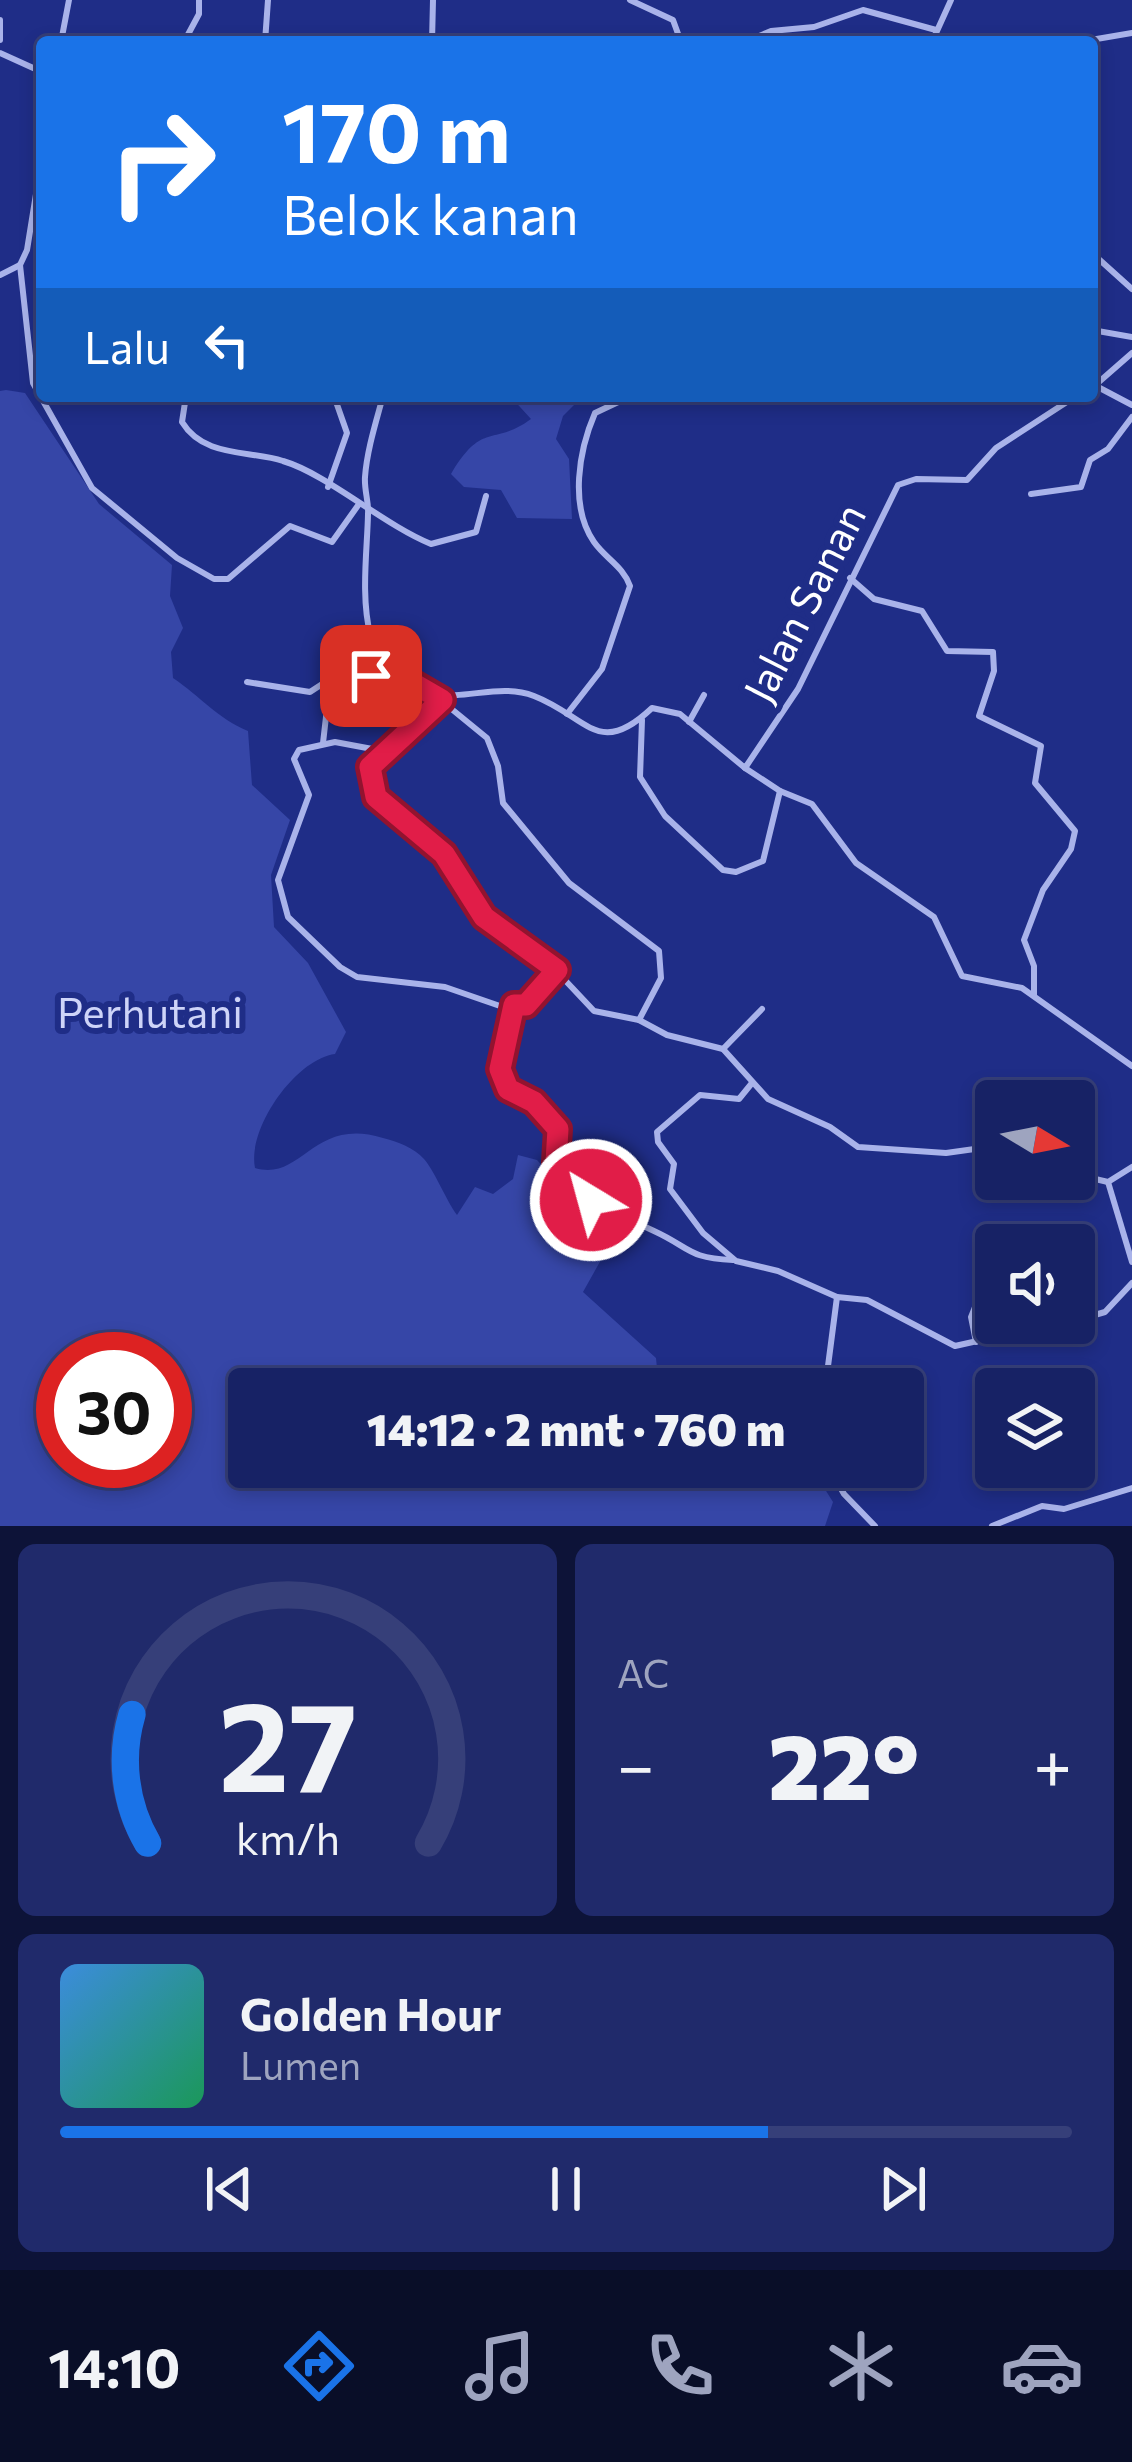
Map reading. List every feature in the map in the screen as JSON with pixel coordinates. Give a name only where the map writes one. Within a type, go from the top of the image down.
[{"type":"street","points":[[62,36],[69,0]]},
{"type":"street","points":[[186,36],[199,14],[200,0]]},
{"type":"street","points":[[265,36],[268,0]]},
{"type":"street","points":[[432,36],[433,0]]},
{"type":"street","points":[[630,0],[673,20],[679,36]]},
{"type":"street","points":[[934,36],[951,0]]},
{"type":"street","points":[[758,36],[814,27],[863,10],[936,30]]},
{"type":"street","points":[[0,20],[0,40]]},
{"type":"street","points":[[1098,39],[1132,33]]},
{"type":"street","points":[[0,53],[36,69]]},
{"type":"street","points":[[36,203],[20,265],[36,385]]},
{"type":"street","points":[[1098,258],[1132,289]]},
{"type":"street","points":[[0,275],[20,265]]},
{"type":"street","points":[[1098,331],[1132,337]]},
{"type":"street","points":[[1098,383],[1132,352]]},
{"type":"street","points":[[1098,389],[1132,406]]},
{"type":"street","points":[[43,402],[92,488],[177,558],[214,579],[228,579],[290,526],[332,542],[359,504]]},
{"type":"street","points":[[185,402],[182,422],[190,432],[236,455],[286,461],[424,542],[443,544],[476,532],[486,496]]},
{"type":"street","points":[[328,487],[347,434],[336,402]]},
{"type":"street","points":[[248,682],[304,692],[330,678],[392,671],[365,624],[367,461],[381,402]]},
{"type":"street","points":[[567,714],[602,669],[630,586],[624,572],[591,537],[580,465],[596,412],[618,402]]},
{"type":"street","name":"Jalan Sanan","points":[[392,671],[433,694],[525,693],[599,732],[620,733],[657,708],[674,710],[745,768],[799,689],[898,485],[916,479],[968,480],[996,448],[1067,402]]},
{"type":"street","points":[[1031,494],[1081,487],[1090,460],[1108,449],[1132,417]]},
{"type":"street","points":[[850,578],[874,598],[922,611],[947,651],[993,652],[996,663],[979,716],[1041,746],[1035,783],[1075,831],[1071,849],[1043,890],[1024,940],[1034,966],[1034,995]]},
{"type":"street","points":[[323,743],[330,678]]},
{"type":"street","points":[[433,694],[487,738],[498,766],[503,803],[569,883],[659,951],[661,978],[639,1020]]},
{"type":"street","points":[[689,722],[704,695]]},
{"type":"street","points":[[442,700],[370,767],[376,797],[444,854],[484,917],[557,970],[594,1011],[639,1020],[667,1035],[723,1049],[739,1061],[768,1099],[867,1150],[946,1153],[975,1149]]},
{"type":"street","points":[[642,720],[640,778],[665,817],[724,870],[736,872],[764,861],[780,791]]},
{"type":"street","points":[[385,752],[351,742],[299,750],[294,759],[309,795],[278,880],[288,917],[340,967],[357,976],[445,987],[526,1005],[557,970]]},
{"type":"street","points":[[745,768],[817,808],[856,863],[934,917],[962,976],[1034,995],[1131,1065]]},
{"type":"street","points":[[514,1005],[501,1077],[508,1089],[534,1102],[558,1129],[560,1166],[597,1204],[690,1255],[778,1271],[837,1297],[867,1300],[951,1345],[975,1342]]},
{"type":"street","points":[[723,1049],[762,1009]]},
{"type":"street","points":[[736,1261],[703,1233],[670,1189],[674,1164],[656,1137],[661,1127],[700,1095],[739,1099],[752,1083]]},
{"type":"street","points":[[1095,1179],[1108,1182],[1132,1167]]},
{"type":"street","points":[[1108,1182],[1132,1262]]},
{"type":"street","points":[[1095,1315],[1105,1312],[1132,1283]]},
{"type":"street","points":[[829,1368],[837,1297]]},
{"type":"street","points":[[975,1307],[971,1317],[975,1337]]},
{"type":"street","points":[[841,1488],[875,1526]]},
{"type":"street","points":[[992,1526],[1039,1507],[1064,1509],[1132,1488]]},
{"type":"green space","name":"Perhutani","points":[[6,390],[25,393],[99,504],[172,565],[170,596],[183,628],[171,652],[173,678],[248,731],[252,785],[290,820],[271,875],[274,927],[308,963],[346,1032],[335,1054],[305,1068],[277,1098],[259,1134],[255,1168],[285,1166],[340,1135],[383,1138],[424,1159],[457,1215],[475,1187],[493,1194],[513,1179],[518,1155],[537,1160],[611,1242],[583,1292],[656,1358],[657,1368],[228,1368],[228,1488],[824,1488],[833,1502],[825,1526],[0,1526],[0,391]]},
{"type":"green space","points":[[515,402],[577,402],[563,416],[556,439],[569,459],[572,519],[517,518],[501,490],[464,487],[451,474],[480,440],[531,419]]},
{"type":"route","points":[[371,676],[392,671],[442,700],[370,767],[376,797],[444,854],[484,917],[507,929],[557,970],[526,1005],[514,1005],[501,1077],[508,1089],[534,1102],[558,1129],[556,1162],[591,1200]]}]
